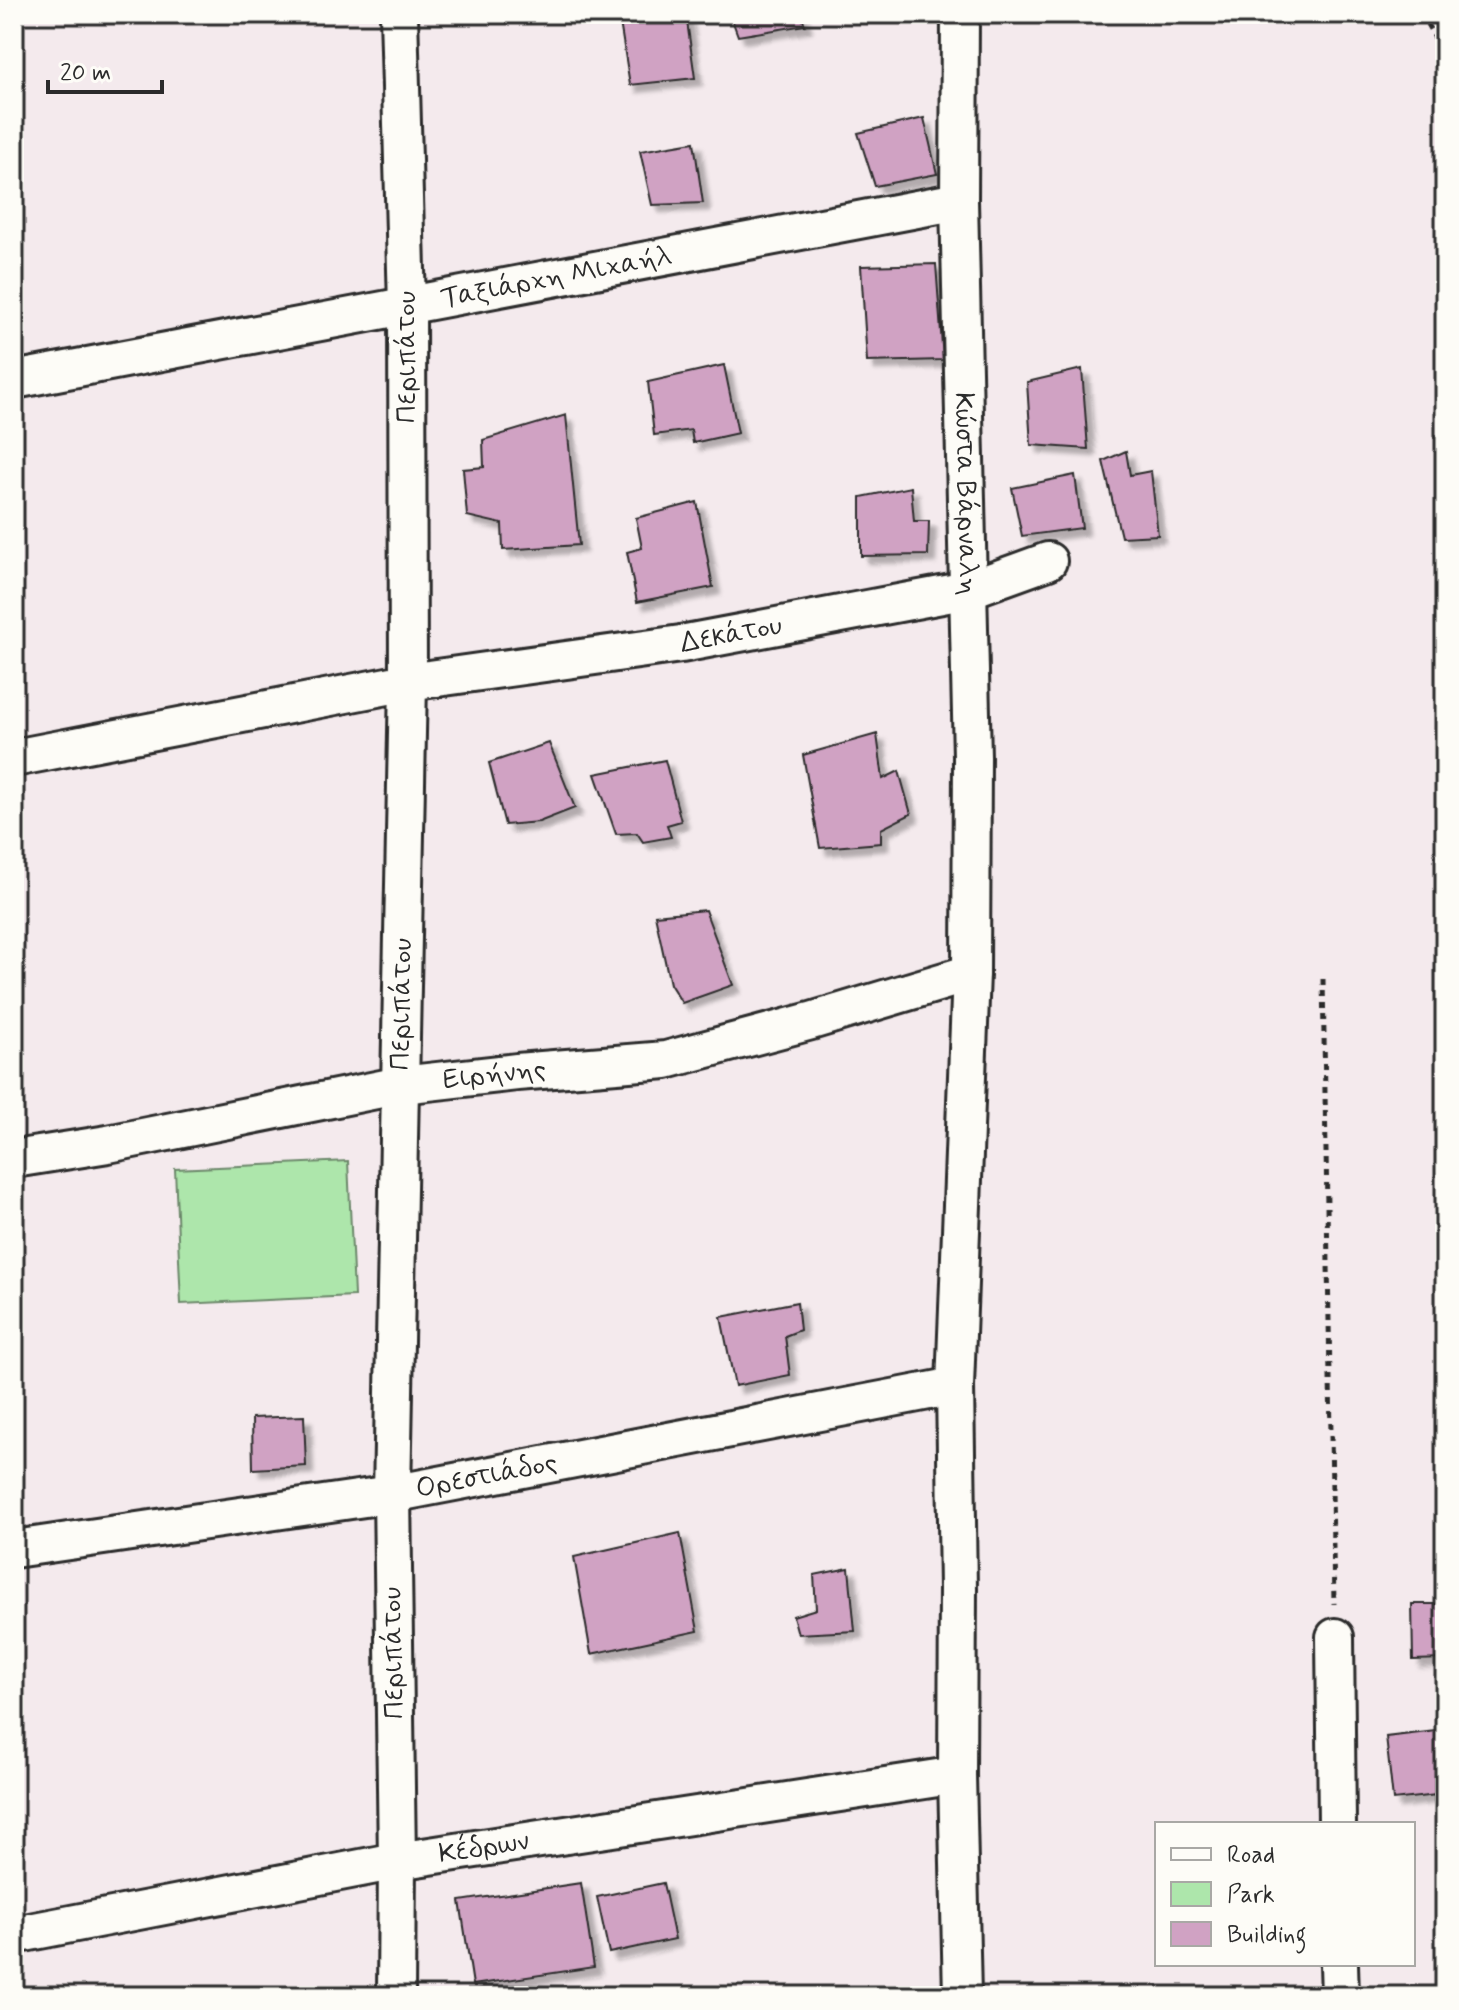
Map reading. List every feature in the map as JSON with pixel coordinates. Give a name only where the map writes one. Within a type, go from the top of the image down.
[{"type":"street","name":"Περιπάτου","points":[[396,1996],[392,1494],[408,682],[407,306],[399,14]]},
{"type":"street","name":"Κώστα Βάρναλη","points":[[960,14],[959,201],[972,757],[971,973],[955,1386],[957,1775],[962,1996]]},
{"type":"street","name":"Ταξιάρχη Μιχαήλ","points":[[14,380],[959,201]]},
{"type":"street","name":"Δεκάτου","points":[[14,758],[408,682],[681,644],[968,590],[1048,561]]},
{"type":"street","name":"Ειρήνης","points":[[14,1159],[108,1144],[401,1085],[666,1060],[971,973]]},
{"type":"street","name":"Ορεστιάδος","points":[[14,1549],[392,1494],[955,1386]]},
{"type":"street","points":[[1335,1637],[1337,1822]]},
{"type":"street","name":"Κέδρων","points":[[14,1935],[397,1861],[957,1775]]},
{"type":"street","points":[[1339,1966],[1340,1996]]},
{"type":"path","points":[[1421,14],[1445,55]]},
{"type":"path","points":[[1323,979],[1335,1637]]},
{"type":"green space","points":[[348,1161],[354,1296],[181,1304],[175,1169]]},
{"type":"building","points":[[686,14],[695,78],[630,85],[620,22]]},
{"type":"building","points":[[730,14],[801,14],[805,25],[738,36]]},
{"type":"building","points":[[924,118],[937,174],[875,186],[858,133]]},
{"type":"building","points":[[694,142],[703,203],[652,205],[640,151]]},
{"type":"building","points":[[936,264],[943,360],[867,362],[861,266]]},
{"type":"building","points":[[724,365],[738,433],[693,443],[691,430],[654,435],[648,382]]},
{"type":"building","points":[[1082,369],[1088,449],[1031,445],[1027,382]]},
{"type":"building","points":[[566,415],[579,545],[503,550],[502,524],[467,516],[463,469],[484,467],[483,440]]},
{"type":"building","points":[[1126,451],[1130,475],[1151,471],[1158,535],[1121,537],[1103,461]]},
{"type":"building","points":[[1075,475],[1082,528],[1022,536],[1012,488]]},
{"type":"building","points":[[911,487],[914,521],[929,521],[928,555],[861,556],[861,497]]},
{"type":"building","points":[[697,502],[713,587],[637,602],[627,552],[642,548],[636,518]]},
{"type":"building","points":[[877,734],[883,779],[899,771],[911,814],[881,829],[881,843],[820,848],[803,755]]},
{"type":"building","points":[[549,743],[575,808],[539,822],[505,825],[489,763]]},
{"type":"building","points":[[665,760],[681,821],[667,825],[671,837],[643,842],[637,833],[616,834],[595,774]]},
{"type":"building","points":[[705,910],[733,985],[682,1003],[670,984],[655,915]]},
{"type":"building","points":[[797,1302],[800,1330],[785,1336],[790,1375],[735,1386],[721,1317]]},
{"type":"building","points":[[304,1416],[306,1466],[253,1469],[252,1418]]},
{"type":"building","points":[[680,1533],[698,1631],[591,1654],[574,1557]]},
{"type":"building","points":[[849,1568],[855,1631],[798,1634],[793,1616],[816,1609],[814,1575]]},
{"type":"building","points":[[1412,1604],[1445,1604],[1445,1659],[1413,1660]]},
{"type":"building","points":[[1445,1730],[1445,1794],[1393,1800],[1386,1737]]},
{"type":"building","points":[[581,1883],[594,1967],[473,1985],[460,1901]]},
{"type":"building","points":[[663,1883],[675,1939],[609,1953],[597,1897]]}]
